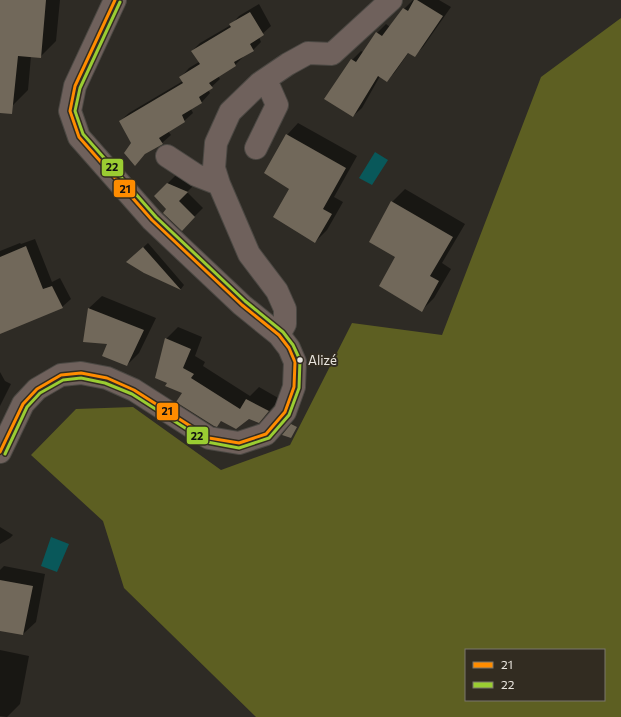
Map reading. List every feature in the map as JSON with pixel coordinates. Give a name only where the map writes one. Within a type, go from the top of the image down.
[{"type":"street","points":[[0,452],[23,404],[37,389],[61,375],[81,373],[107,378],[134,390],[209,438],[239,443],[266,434],[285,412],[294,387],[295,362],[279,335],[242,305],[152,220],[78,137],[70,111],[75,86],[115,0]]},
{"type":"street","points":[[279,335],[285,324],[285,309],[277,291],[250,254],[219,184],[214,168],[216,143],[230,112],[260,83],[288,64],[308,53],[332,54],[391,0]]},
{"type":"street","points":[[256,148],[277,105],[270,89],[260,83]]},
{"type":"street","points":[[167,156],[196,175],[219,184]]},
{"type":"shaded area","points":[[621,18],[621,717],[256,717],[124,588],[103,521],[31,455],[76,409],[133,407],[221,470],[290,445],[352,323],[442,335],[541,77]]},
{"type":"water","points":[[375,152],[388,160],[372,185],[359,178]]},
{"type":"water","points":[[51,537],[69,544],[57,572],[41,566]]},
{"type":"building","points":[[0,0],[46,0],[41,58],[18,56],[12,114],[0,113]]},
{"type":"building","points":[[414,0],[417,0],[443,16],[415,57],[408,53],[387,82],[378,76],[353,117],[324,99],[351,59],[356,62],[376,32],[382,36],[403,8],[408,11]]},
{"type":"building","points":[[250,12],[264,35],[250,44],[254,51],[234,62],[236,66],[209,83],[213,88],[199,97],[202,103],[182,115],[185,122],[159,138],[163,144],[145,154],[135,166],[124,153],[131,143],[119,121],[183,83],[179,77],[200,64],[191,51],[231,27],[229,24]]},
{"type":"building","points":[[286,134],[346,168],[323,209],[332,214],[315,243],[273,217],[289,189],[264,173]]},
{"type":"building","points":[[167,183],[188,192],[179,201],[195,217],[182,231],[163,213],[166,209],[154,196]]},
{"type":"building","points":[[391,201],[453,237],[430,276],[439,281],[422,312],[379,286],[395,257],[369,242]]},
{"type":"building","points":[[26,246],[43,289],[52,286],[63,308],[0,334],[0,257]]},
{"type":"building","points":[[143,247],[181,290],[144,273],[126,262]]},
{"type":"building","points":[[88,308],[144,330],[127,366],[102,356],[107,344],[83,342]]},
{"type":"building","points":[[165,338],[191,349],[183,368],[194,374],[191,378],[240,409],[246,399],[269,411],[259,423],[249,419],[236,429],[221,421],[217,427],[214,426],[176,402],[182,393],[165,386],[167,383],[155,378]]},
{"type":"building","points":[[291,424],[297,427],[291,438],[282,435]]},
{"type":"building","points":[[0,580],[33,586],[23,635],[0,631]]},
{"type":"transit line","name":"21","points":[[0,452],[23,404],[37,389],[61,375],[81,373],[107,378],[134,390],[209,438],[239,443],[266,434],[285,412],[294,387],[295,362],[289,348],[279,335],[242,305],[152,220],[79,137],[70,111],[75,86],[115,0]]},
{"type":"transit line","name":"22","points":[[5,454],[27,407],[40,393],[63,380],[81,378],[105,383],[132,394],[207,442],[239,448],[269,438],[289,415],[299,388],[300,360],[293,345],[283,332],[245,301],[156,217],[83,134],[75,111],[80,88],[120,2]]},
{"type":"place","name":"Alizé","points":[[300,360]]}]
